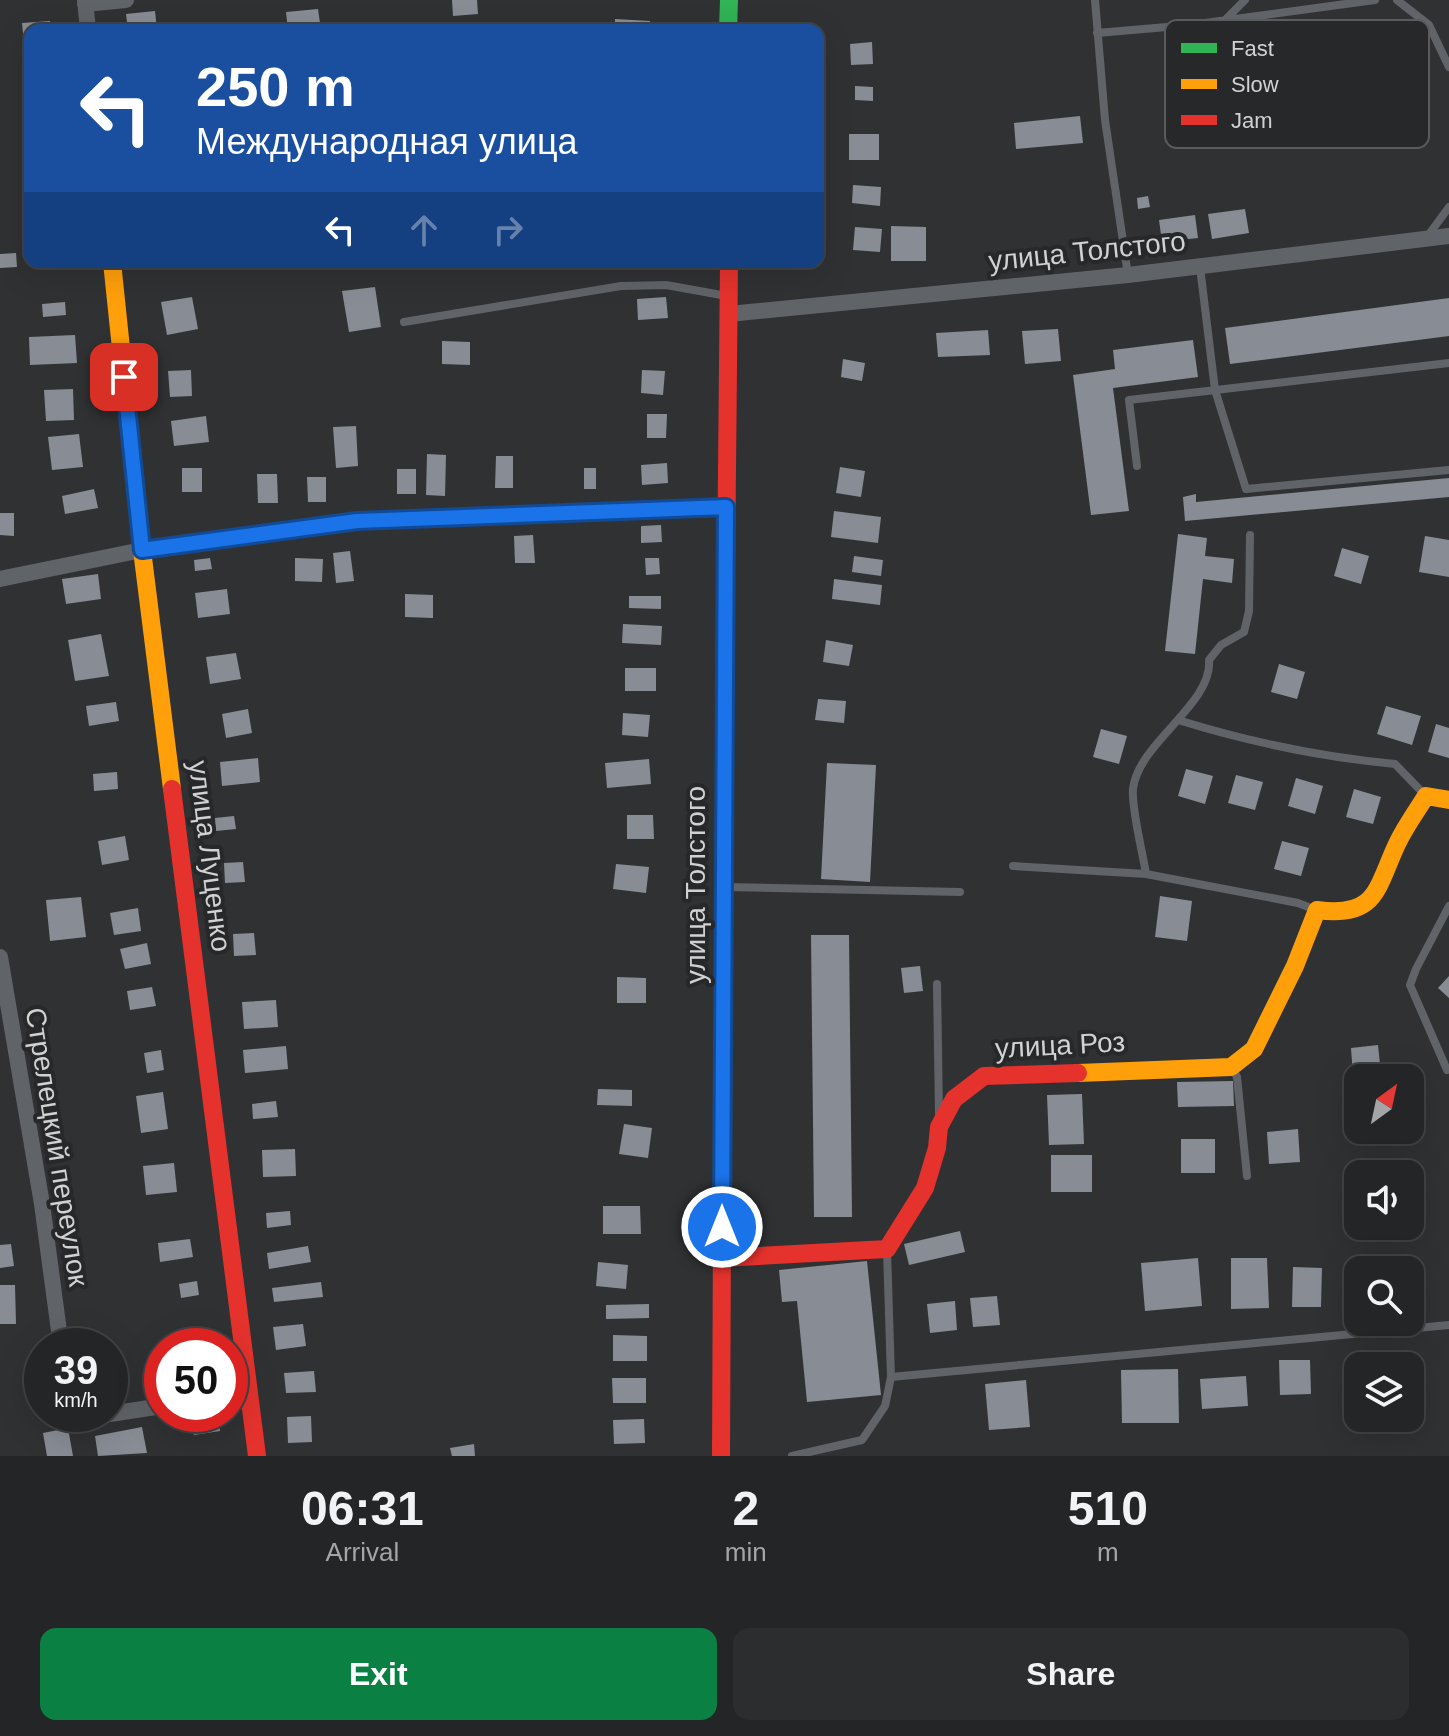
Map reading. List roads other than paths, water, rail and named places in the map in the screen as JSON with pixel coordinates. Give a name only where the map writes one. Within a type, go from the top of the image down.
[{"type":"street","points":[[87,24],[85,2],[126,0]]},
{"type":"street","points":[[728,24],[729,0]]},
{"type":"street","name":"улица Толстого","points":[[729,305],[1128,275],[1449,236]]},
{"type":"street","name":"улица Луценко","points":[[113,268],[142,550],[257,1456]]},
{"type":"street","name":"улица Толстого","points":[[721,1456],[729,268]]},
{"type":"street","points":[[0,579],[142,550],[357,521],[726,507]]},
{"type":"street","points":[[1231,1067],[1254,1049],[1295,966],[1317,910],[1338,915],[1357,911],[1373,898],[1395,849],[1426,796],[1449,800]]},
{"type":"street","name":"Стрелецкий переулок","points":[[0,957],[42,1204],[59,1328]]},
{"type":"street","name":"улица Роз","points":[[887,1249],[925,1188],[937,1148],[939,1127],[954,1099],[984,1076],[1231,1067]]},
{"type":"street","points":[[722,1258],[887,1249]]},
{"type":"lane","points":[[1095,0],[1105,120],[1128,275]]},
{"type":"lane","points":[[1226,20],[1245,0]]},
{"type":"lane","points":[[1226,20],[1375,0]]},
{"type":"lane","points":[[1397,0],[1423,20]]},
{"type":"lane","points":[[1429,25],[1449,67]]},
{"type":"lane","points":[[1097,33],[1165,26]]},
{"type":"lane","points":[[1424,241],[1449,207]]},
{"type":"lane","points":[[1200,267],[1215,390],[1246,489],[1449,470]]},
{"type":"lane","points":[[404,322],[621,286],[666,285],[729,305]]},
{"type":"lane","points":[[1137,466],[1129,400],[1449,363]]},
{"type":"lane","points":[[1146,874],[1133,789],[1146,756],[1178,720],[1210,673],[1209,660],[1221,645],[1244,632],[1249,611],[1250,535]]},
{"type":"lane","points":[[1178,720],[1232,737],[1346,760],[1395,764],[1426,796]]},
{"type":"lane","points":[[1013,866],[1146,874],[1298,903],[1317,910]]},
{"type":"lane","points":[[723,887],[960,892]]},
{"type":"lane","points":[[1447,1070],[1410,985],[1449,906]]},
{"type":"lane","points":[[937,984],[939,1127]]},
{"type":"lane","points":[[1231,1067],[1237,1077],[1247,1176]]},
{"type":"lane","points":[[792,1456],[862,1440],[885,1406],[891,1377],[887,1249]]},
{"type":"lane","points":[[891,1377],[1449,1325]]}]
